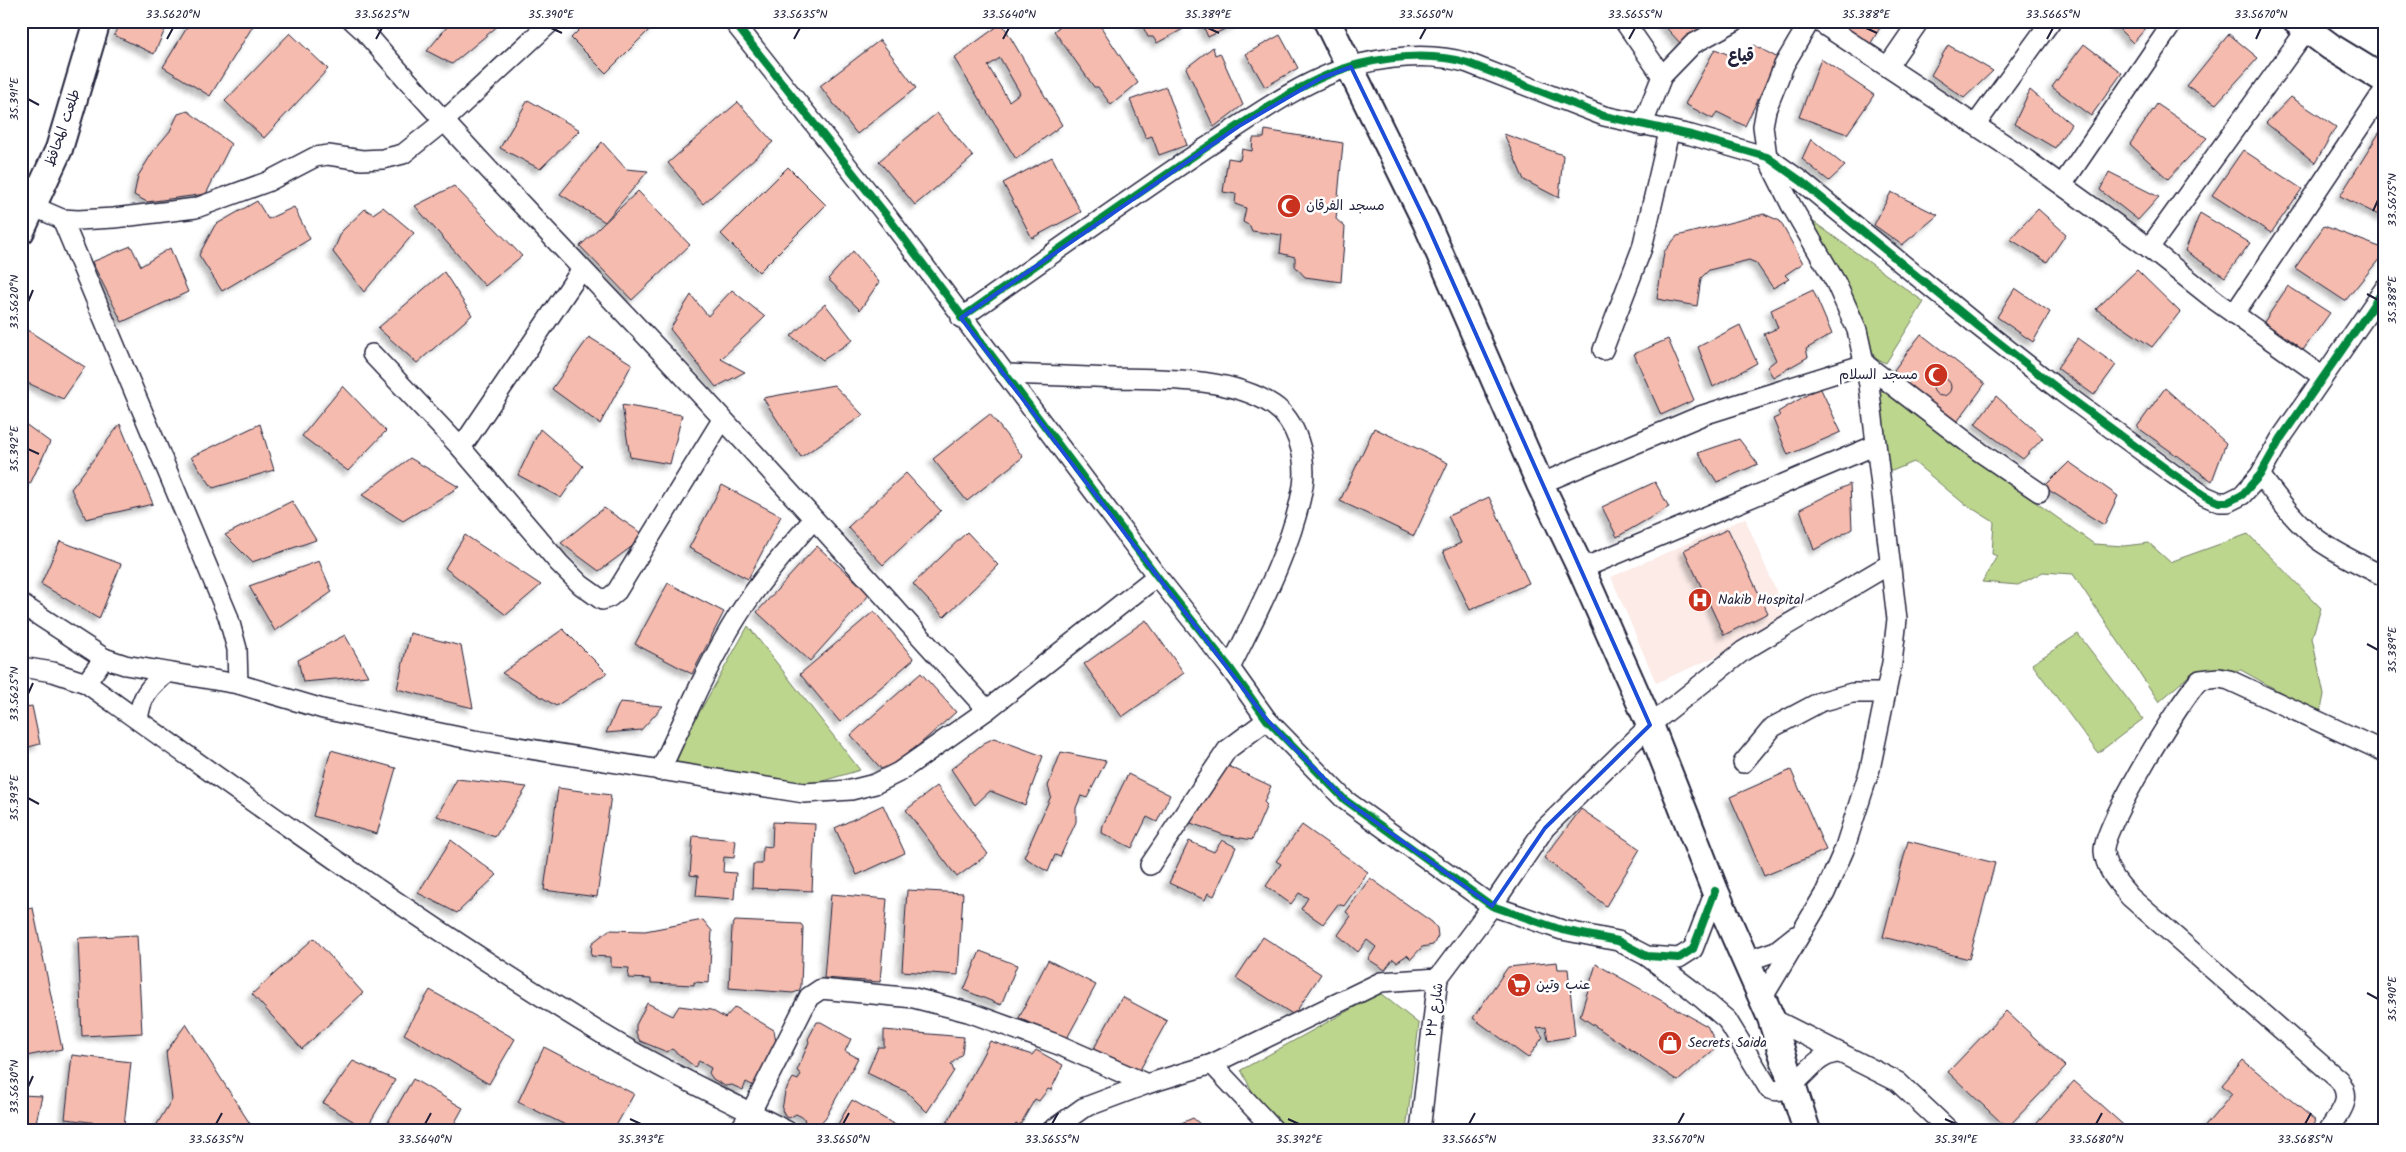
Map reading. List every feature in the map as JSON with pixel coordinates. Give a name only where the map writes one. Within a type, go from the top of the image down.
[{"type":"main road","name":"طلعت المحافظ","points":[[21,231],[59,149],[97,21]]},
{"type":"main road","points":[[1327,21],[1426,222],[1540,484],[1581,569],[1650,726],[1715,891],[1759,990],[1807,1131]]},
{"type":"main road","points":[[2302,25],[2385,80]]},
{"type":"street","points":[[353,21],[443,122],[519,199],[987,710]]},
{"type":"street","points":[[32,206],[62,219],[114,218],[196,208],[267,182],[314,157],[328,155],[362,160],[383,159],[404,154],[443,122],[552,21]]},
{"type":"street","points":[[733,21],[887,216],[1157,576],[1230,668],[1267,720],[1345,800],[1492,906],[1562,930],[1618,942],[1647,956],[1692,990],[1727,1020],[1769,1089],[1776,1092],[1792,1087],[1816,1061],[1830,1054],[1841,1053]]},
{"type":"street","points":[[1624,21],[1662,76]]},
{"type":"street","points":[[1642,126],[1662,76],[1693,44],[1735,21]]},
{"type":"street","points":[[1759,990],[1780,956],[1808,923],[1825,893],[1844,850],[1870,769],[1886,693],[1897,618],[1865,364],[1857,330],[1836,282],[1785,193],[1767,157],[1763,126],[1766,110],[1784,65],[1810,21]]},
{"type":"street","points":[[1818,21],[1976,124],[2149,248],[2234,314],[2323,377]]},
{"type":"street","points":[[1888,66],[1919,21]]},
{"type":"street","points":[[1976,124],[2051,21]]},
{"type":"street","points":[[2062,185],[2174,21]]},
{"type":"street","points":[[2149,248],[2302,25]]},
{"type":"street","points":[[962,318],[1085,230],[1239,126],[1321,78],[1351,67],[1406,58],[1435,57],[1457,60],[1489,70],[1604,116],[1669,132],[1691,135],[1767,157],[1801,180],[1978,326],[2062,392],[2205,496],[2219,502],[2228,502],[2242,495],[2260,475],[2281,438],[2385,288]]},
{"type":"street","points":[[2234,314],[2385,89]]},
{"type":"street","points":[[1603,350],[1642,248],[1669,132]]},
{"type":"street","points":[[62,219],[228,616],[237,649],[238,684]]},
{"type":"street","points":[[461,448],[582,269]]},
{"type":"street","points":[[372,354],[461,448],[558,563],[581,585],[602,600],[610,597],[617,591],[722,420]]},
{"type":"street","points":[[1540,484],[1703,415],[1865,364]]},
{"type":"street","points":[[1865,364],[1980,452],[2039,492]]},
{"type":"street","points":[[1006,374],[1159,379],[1216,385],[1258,396],[1285,415],[1293,427],[1302,461],[1303,484],[1297,514],[1267,595],[1230,668]]},
{"type":"street","points":[[1581,569],[1876,445]]},
{"type":"street","points":[[2260,475],[2294,518],[2317,538],[2349,559],[2385,577]]},
{"type":"street","points":[[660,771],[714,658],[737,617],[763,580],[813,520]]},
{"type":"street","name":"شارع ٣٣","points":[[1420,1131],[1438,978],[1492,906],[1545,828],[1650,726],[1743,651],[1890,564]]},
{"type":"street","points":[[21,604],[104,658],[125,665],[238,684],[333,711],[474,740],[804,794],[851,790],[875,784],[899,772],[987,710],[1157,576]]},
{"type":"street","points":[[86,683],[104,658]]},
{"type":"street","points":[[21,667],[53,672],[86,683],[337,862],[487,962],[610,1039],[787,1131]]},
{"type":"street","points":[[138,720],[140,703],[144,695],[167,673]]},
{"type":"street","points":[[2328,1131],[2344,1107],[2347,1098],[2347,1091],[2339,1080],[2130,897],[2114,877],[2106,862],[2103,850],[2110,825],[2157,742],[2181,701],[2200,680],[2219,678],[2229,680],[2385,752]]},
{"type":"street","points":[[1743,763],[1773,727],[1820,702],[1852,693],[1886,693]]},
{"type":"street","points":[[1150,865],[1228,750],[1267,720]]},
{"type":"street","points":[[1647,956],[1679,958],[1693,949],[1715,891]]},
{"type":"street","points":[[1759,990],[1780,956]]},
{"type":"street","points":[[1050,1131],[1083,1108],[1148,1084],[1212,1064],[1381,982],[1438,978]]},
{"type":"street","points":[[739,1131],[751,1112],[809,997],[821,989],[914,998],[968,1012],[1059,1045],[1148,1084]]},
{"type":"street","points":[[1759,990],[1841,1053],[1898,1082],[1950,1131]]},
{"type":"street","points":[[1212,1064],[1275,1131]]},
{"type":"highlighted area","points":[[1351,67],[1426,222],[1650,725],[1545,828],[1492,906],[1345,800],[1267,720],[961,318],[1239,126],[1321,78]]},
{"type":"shaded area","name":"Nakib Hospital","points":[[1745,518],[1790,624],[1656,683],[1611,577]]},
{"type":"green space","points":[[1811,220],[1924,302],[1886,363],[1876,359]]},
{"type":"green space","points":[[1889,389],[2020,491],[2094,544],[2124,546],[2149,543],[2170,562],[2248,534],[2321,608],[2312,638],[2324,695],[2320,714],[2241,670],[2192,673],[2159,702],[2073,574],[2043,572],[2018,585],[1982,582],[1997,556],[1992,554],[1994,522],[1962,502],[1914,462],[1892,471],[1885,468],[1878,394],[1883,390]]},
{"type":"green space","points":[[748,626],[860,770],[806,786],[667,770]]},
{"type":"green space","points":[[2078,634],[2143,719],[2098,753],[2032,664]]},
{"type":"green space","points":[[1380,993],[1419,1024],[1406,1131],[1291,1131],[1261,1108],[1241,1070]]},
{"type":"building","points":[[121,21],[169,21],[154,54],[114,35]]},
{"type":"building","points":[[191,21],[256,21],[210,96],[163,67]]},
{"type":"building","points":[[452,21],[494,21],[499,25],[452,64],[427,51]]},
{"type":"building","points":[[588,21],[658,21],[606,73],[571,38]]},
{"type":"building","points":[[1067,21],[1097,21],[1138,83],[1111,105],[1098,87],[1094,87],[1054,31]]},
{"type":"building","points":[[1140,21],[1183,21],[1185,28],[1157,43],[1153,37],[1148,37]]},
{"type":"building","points":[[1201,21],[1242,21],[1208,37]]},
{"type":"building","points":[[1663,21],[1718,21],[1680,43],[1662,23]]},
{"type":"building","points":[[1832,21],[1884,21],[1868,48]]},
{"type":"building","points":[[2111,21],[2152,21],[2133,43]]},
{"type":"building","points":[[1002,23],[1062,125],[1016,159],[954,58]],"holes":[[[1000,58],[1020,93],[1009,101],[988,66]]]},
{"type":"building","points":[[290,33],[328,69],[264,138],[225,101]]},
{"type":"building","points":[[2229,34],[2258,58],[2216,104],[2187,86]]},
{"type":"building","points":[[1280,35],[1298,68],[1265,87],[1246,54]]},
{"type":"building","points":[[880,40],[916,88],[857,134],[820,86]]},
{"type":"building","points":[[2084,44],[2122,73],[2091,116],[2052,87]]},
{"type":"building","points":[[1754,45],[1778,58],[1745,126],[1717,112],[1713,119],[1685,104],[1715,49],[1744,61]]},
{"type":"building","points":[[1948,45],[1993,71],[1964,98],[1931,75]]},
{"type":"building","points":[[1213,47],[1215,55],[1220,53],[1243,105],[1214,127],[1186,68]]},
{"type":"building","points":[[1821,59],[1874,95],[1847,134],[1799,117]]},
{"type":"building","points":[[1166,87],[1187,145],[1159,155],[1152,136],[1146,138],[1130,100]]},
{"type":"building","points":[[2030,90],[2071,124],[2055,148],[2014,124]]},
{"type":"building","points":[[2291,97],[2336,127],[2315,163],[2266,123]]},
{"type":"building","points":[[528,100],[580,130],[540,169],[500,148]]},
{"type":"building","points":[[738,102],[773,142],[703,204],[668,163]]},
{"type":"building","points":[[2157,104],[2207,138],[2168,179],[2130,144]]},
{"type":"building","points":[[188,111],[231,144],[206,194],[147,202],[134,195],[138,176],[154,150],[170,131],[178,114]]},
{"type":"building","points":[[937,113],[973,157],[915,205],[879,161]]},
{"type":"building","name":"مسجد الفرقان","points":[[1265,130],[1343,143],[1336,219],[1345,227],[1341,282],[1305,277],[1295,266],[1295,257],[1280,253],[1282,235],[1252,231],[1250,226],[1243,222],[1246,208],[1235,204],[1236,194],[1223,192],[1228,158],[1240,160],[1242,149],[1252,151],[1253,138],[1264,138]]},
{"type":"building","points":[[2381,130],[2385,133],[2385,218],[2340,196]]},
{"type":"building","points":[[1504,134],[1563,155],[1559,198],[1524,180]]},
{"type":"building","points":[[1811,139],[1845,166],[1829,181],[1802,159]]},
{"type":"building","points":[[602,142],[626,169],[648,171],[605,222],[560,194]]},
{"type":"building","points":[[2243,150],[2302,189],[2271,233],[2212,195]]},
{"type":"building","points":[[1052,157],[1081,212],[1032,238],[1003,183]]},
{"type":"building","points":[[788,167],[826,205],[759,272],[721,234]]},
{"type":"building","points":[[2109,172],[2159,197],[2138,220],[2100,190]]},
{"type":"building","points":[[454,186],[522,256],[485,286],[415,206]]},
{"type":"building","points":[[638,191],[690,245],[632,300],[580,246]]},
{"type":"building","points":[[1891,192],[1938,215],[1902,245],[1874,225]]},
{"type":"building","points":[[257,201],[268,219],[294,207],[310,239],[222,291],[199,255],[215,225]]},
{"type":"building","points":[[383,207],[414,233],[364,292],[333,252],[342,231],[365,209],[373,214]]},
{"type":"building","points":[[2038,209],[2066,234],[2047,262],[2010,239]]},
{"type":"building","points":[[2200,213],[2250,243],[2225,277],[2185,251]]},
{"type":"building","points":[[1764,214],[1780,221],[1803,263],[1785,275],[1789,279],[1773,288],[1756,263],[1749,260],[1709,270],[1701,278],[1697,306],[1657,299],[1664,252],[1677,236]]},
{"type":"building","points":[[2324,226],[2385,249],[2385,252],[2345,301],[2295,268]]},
{"type":"building","points":[[131,246],[141,266],[170,248],[188,292],[122,322],[92,262]]},
{"type":"building","points":[[853,251],[879,282],[860,310],[828,279]]},
{"type":"building","points":[[2137,270],[2180,312],[2152,347],[2096,309]]},
{"type":"building","points":[[444,272],[472,315],[417,363],[378,328]]},
{"type":"building","points":[[2288,286],[2330,313],[2303,350],[2264,322]]},
{"type":"building","points":[[2015,288],[2050,312],[2033,342],[1997,317]]},
{"type":"building","points":[[732,290],[765,317],[721,359],[745,372],[716,387],[670,329],[691,295],[708,316]]},
{"type":"building","points":[[1813,290],[1832,334],[1806,349],[1808,357],[1773,377],[1767,367],[1776,360],[1764,334],[1778,328],[1771,310]]},
{"type":"building","points":[[825,304],[853,340],[823,360],[791,336]]},
{"type":"building","points":[[1740,325],[1757,363],[1713,387],[1698,347]]},
{"type":"building","points":[[21,326],[85,367],[63,399],[21,380]]},
{"type":"building","name":"مسجد السلام","points":[[1921,334],[1985,384],[1957,422],[1914,390],[1894,370]]},
{"type":"building","points":[[589,337],[632,364],[600,424],[552,389]]},
{"type":"building","points":[[2078,338],[2116,365],[2094,395],[2057,368]]},
{"type":"building","points":[[1668,339],[1694,400],[1661,415],[1634,354]]},
{"type":"building","points":[[1942,378],[1948,381],[1951,387],[1948,393],[1942,396],[1936,393],[1933,387],[1936,381]]},
{"type":"building","points":[[834,385],[863,415],[801,457],[763,398]]},
{"type":"building","points":[[343,386],[386,431],[348,471],[302,436]]},
{"type":"building","points":[[1820,387],[1841,432],[1788,455],[1773,419],[1780,416],[1778,412]]},
{"type":"building","points":[[2165,388],[2226,443],[2212,481],[2137,427]]},
{"type":"building","points":[[1996,396],[2043,438],[2023,459],[1975,424]]},
{"type":"building","points":[[622,405],[682,415],[670,464],[630,457]]},
{"type":"building","points":[[990,414],[1023,457],[967,501],[933,459]]},
{"type":"building","points":[[21,421],[50,442],[30,484],[21,479]]},
{"type":"building","points":[[120,424],[153,504],[86,519],[71,489]]},
{"type":"building","points":[[260,424],[274,470],[213,488],[191,457]]},
{"type":"building","points":[[1374,428],[1448,463],[1414,536],[1340,501]]},
{"type":"building","points":[[540,429],[583,466],[561,498],[518,475]]},
{"type":"building","points":[[1739,439],[1758,464],[1717,482],[1698,453]]},
{"type":"building","points":[[410,458],[459,487],[403,521],[362,495]]},
{"type":"building","points":[[2069,462],[2118,496],[2104,525],[2044,487]]},
{"type":"building","points":[[906,473],[941,511],[883,565],[848,527]]},
{"type":"building","points":[[1655,482],[1669,507],[1617,537],[1602,507]]},
{"type":"building","points":[[1850,484],[1852,529],[1814,550],[1800,509]]},
{"type":"building","points":[[722,485],[781,516],[748,579],[689,548]]},
{"type":"building","points":[[1489,497],[1529,583],[1470,610],[1443,551],[1461,543],[1448,516]]},
{"type":"building","points":[[292,501],[316,540],[252,562],[225,535]]},
{"type":"building","points":[[604,508],[646,536],[599,571],[561,543]]},
{"type":"building","points":[[1728,529],[1768,613],[1724,635],[1684,550]]},
{"type":"building","points":[[967,532],[998,565],[944,617],[913,584]]},
{"type":"building","points":[[465,535],[541,585],[506,615],[445,568]]},
{"type":"building","points":[[60,541],[121,564],[99,619],[41,584]]},
{"type":"building","points":[[817,546],[870,594],[810,661],[757,612]]},
{"type":"building","points":[[319,561],[332,592],[275,631],[249,586]]},
{"type":"building","points":[[668,583],[724,612],[692,674],[635,644]]},
{"type":"building","points":[[874,611],[914,659],[840,722],[800,674]]},
{"type":"building","points":[[1146,620],[1184,673],[1122,717],[1084,664]]},
{"type":"building","points":[[563,629],[607,673],[556,706],[502,673]]},
{"type":"building","points":[[410,633],[461,646],[473,708],[397,689]]},
{"type":"building","points":[[345,635],[368,676],[303,682],[298,660]]},
{"type":"building","points":[[921,673],[956,712],[886,774],[851,735]]},
{"type":"building","points":[[620,702],[663,706],[641,730],[606,733]]},
{"type":"building","points":[[32,706],[40,744],[21,749],[21,708]]},
{"type":"building","points":[[994,738],[1043,756],[1025,805],[990,791],[975,805],[951,769],[984,743]]},
{"type":"building","points":[[331,750],[396,768],[377,834],[313,816]]},
{"type":"building","points":[[1061,752],[1106,761],[1087,798],[1081,796],[1076,808],[1076,822],[1060,857],[1055,855],[1048,872],[1024,857],[1051,796],[1048,786]]},
{"type":"building","points":[[1224,764],[1271,786],[1264,802],[1267,805],[1252,840],[1224,835],[1188,822]]},
{"type":"building","points":[[1791,770],[1826,850],[1764,876],[1730,797]]},
{"type":"building","points":[[1128,774],[1170,795],[1157,822],[1147,817],[1132,848],[1102,833],[1103,825]]},
{"type":"building","points":[[457,779],[527,787],[495,837],[437,816]]},
{"type":"building","points":[[937,786],[988,854],[957,877],[906,810]]},
{"type":"building","points":[[558,788],[611,795],[597,897],[544,890]]},
{"type":"building","points":[[883,805],[905,853],[857,875],[835,828]]},
{"type":"building","points":[[1581,809],[1640,849],[1606,906],[1544,858]]},
{"type":"building","points":[[773,822],[815,824],[812,891],[752,888],[753,864],[762,864],[763,846],[772,847]]},
{"type":"building","points":[[1302,825],[1368,872],[1344,906],[1338,904],[1323,924],[1301,909],[1308,898],[1299,893],[1291,904],[1266,886],[1281,864],[1276,861]]},
{"type":"building","points":[[693,836],[736,840],[734,858],[724,857],[723,872],[736,873],[734,899],[696,896],[698,876],[690,875]]},
{"type":"building","points":[[451,840],[497,875],[457,913],[418,893]]},
{"type":"building","points":[[1222,840],[1236,847],[1214,896],[1208,893],[1205,900],[1169,883],[1189,841],[1214,852]]},
{"type":"building","points":[[1908,841],[1995,863],[1969,959],[1883,937]]},
{"type":"building","points":[[1370,878],[1432,922],[1437,928],[1438,936],[1433,945],[1422,947],[1411,959],[1407,955],[1397,962],[1393,959],[1385,970],[1368,959],[1376,947],[1367,940],[1358,952],[1338,935],[1351,916],[1346,912]]},
{"type":"building","points":[[907,890],[963,893],[958,975],[902,971]]},
{"type":"building","points":[[831,894],[887,899],[880,982],[824,978]]},
{"type":"building","points":[[33,908],[62,1049],[21,1057],[21,910]]},
{"type":"building","points":[[703,920],[712,931],[709,983],[694,982],[694,985],[651,983],[651,979],[628,978],[629,968],[611,967],[611,957],[591,956],[592,943],[609,930],[645,931]]},
{"type":"building","points":[[735,921],[801,924],[803,927],[801,986],[799,991],[793,993],[729,988],[732,927]]},
{"type":"building","points":[[137,935],[142,1033],[82,1036],[78,938]]},
{"type":"building","points":[[1263,937],[1321,974],[1294,1015],[1236,978]]},
{"type":"building","points":[[314,938],[363,993],[302,1049],[252,994]]},
{"type":"building","points":[[980,951],[1017,965],[1001,1005],[964,990]]},
{"type":"building","points":[[1048,960],[1096,985],[1066,1040],[1019,1018]]},
{"type":"building","points":[[1557,962],[1558,969],[1568,969],[1575,1036],[1548,1041],[1546,1027],[1537,1028],[1543,1037],[1528,1058],[1473,1018],[1508,967]]},
{"type":"building","points":[[1596,964],[1707,1026],[1718,1046],[1678,1081],[1580,1016]]},
{"type":"building","points":[[430,990],[515,1039],[489,1084],[404,1034]]},
{"type":"building","points":[[1122,997],[1167,1021],[1136,1077],[1092,1052]]},
{"type":"building","points":[[647,1003],[673,1016],[679,1006],[711,1010],[725,1018],[735,1007],[774,1030],[776,1042],[754,1086],[746,1082],[743,1090],[732,1085],[725,1086],[713,1079],[709,1073],[711,1068],[699,1061],[695,1067],[672,1049],[667,1052],[640,1041],[636,1033],[636,1025]]},
{"type":"building","points":[[2006,1011],[2066,1067],[2007,1128],[1948,1072]]},
{"type":"building","points":[[817,1022],[821,1022],[851,1039],[845,1051],[858,1058],[826,1117],[816,1128],[811,1129],[806,1128],[804,1118],[796,1114],[789,1118],[785,1116],[782,1110],[785,1092],[793,1078],[798,1080],[801,1074],[797,1071],[809,1042],[808,1039]]},
{"type":"building","points":[[186,1024],[254,1130],[153,1131],[172,1099],[166,1052]]},
{"type":"building","points":[[884,1030],[964,1037],[962,1054],[951,1064],[954,1071],[927,1112],[907,1092],[867,1073],[878,1047],[884,1047]]},
{"type":"building","points":[[990,1041],[1032,1055],[1036,1050],[1063,1065],[1051,1090],[1048,1089],[1039,1101],[1035,1099],[1020,1125],[1016,1124],[1012,1131],[962,1131],[947,1123]]},
{"type":"building","points":[[544,1047],[634,1094],[613,1131],[578,1131],[518,1102]]},
{"type":"building","points":[[72,1055],[131,1062],[124,1126],[65,1119]]},
{"type":"building","points":[[2243,1060],[2316,1121],[2309,1131],[2202,1130],[2232,1094],[2222,1085]]},
{"type":"building","points":[[353,1061],[395,1080],[366,1129],[323,1103]]},
{"type":"building","points":[[413,1079],[463,1108],[450,1131],[384,1129]]},
{"type":"building","points":[[2074,1081],[2130,1131],[2029,1131]]},
{"type":"building","points":[[21,1095],[42,1096],[34,1131],[21,1131]]},
{"type":"building","points":[[852,1100],[899,1127],[897,1131],[834,1131]]},
{"type":"building","points":[[1193,1118],[1208,1131],[1163,1131]]},
{"type":"cycle path","points":[[733,21],[887,216],[1157,576],[1230,668],[1267,720],[1345,800],[1492,906],[1562,930],[1618,941],[1647,956],[1679,958],[1693,949],[1715,891]]},
{"type":"cycle path","points":[[961,318],[1143,191],[1279,100],[1340,70],[1373,61],[1414,57],[1442,58],[1468,63],[1604,116],[1691,135],[1767,157],[1801,181],[2062,392],[2173,474],[2205,496],[2219,502],[2228,502],[2242,495],[2260,475],[2281,438],[2385,288]]},
{"type":"place","name":"مسجد الفرقان","points":[[1289,206]]},
{"type":"place","name":"مسجد السلام","points":[[1936,375]]},
{"type":"place","name":"Nakib Hospital","points":[[1700,600]]},
{"type":"place","name":"عنب وتين","points":[[1519,985]]},
{"type":"place","name":"Secrets Saida","points":[[1670,1043]]},
{"type":"district","name":"قياع","points":[[1741,56]]}]
